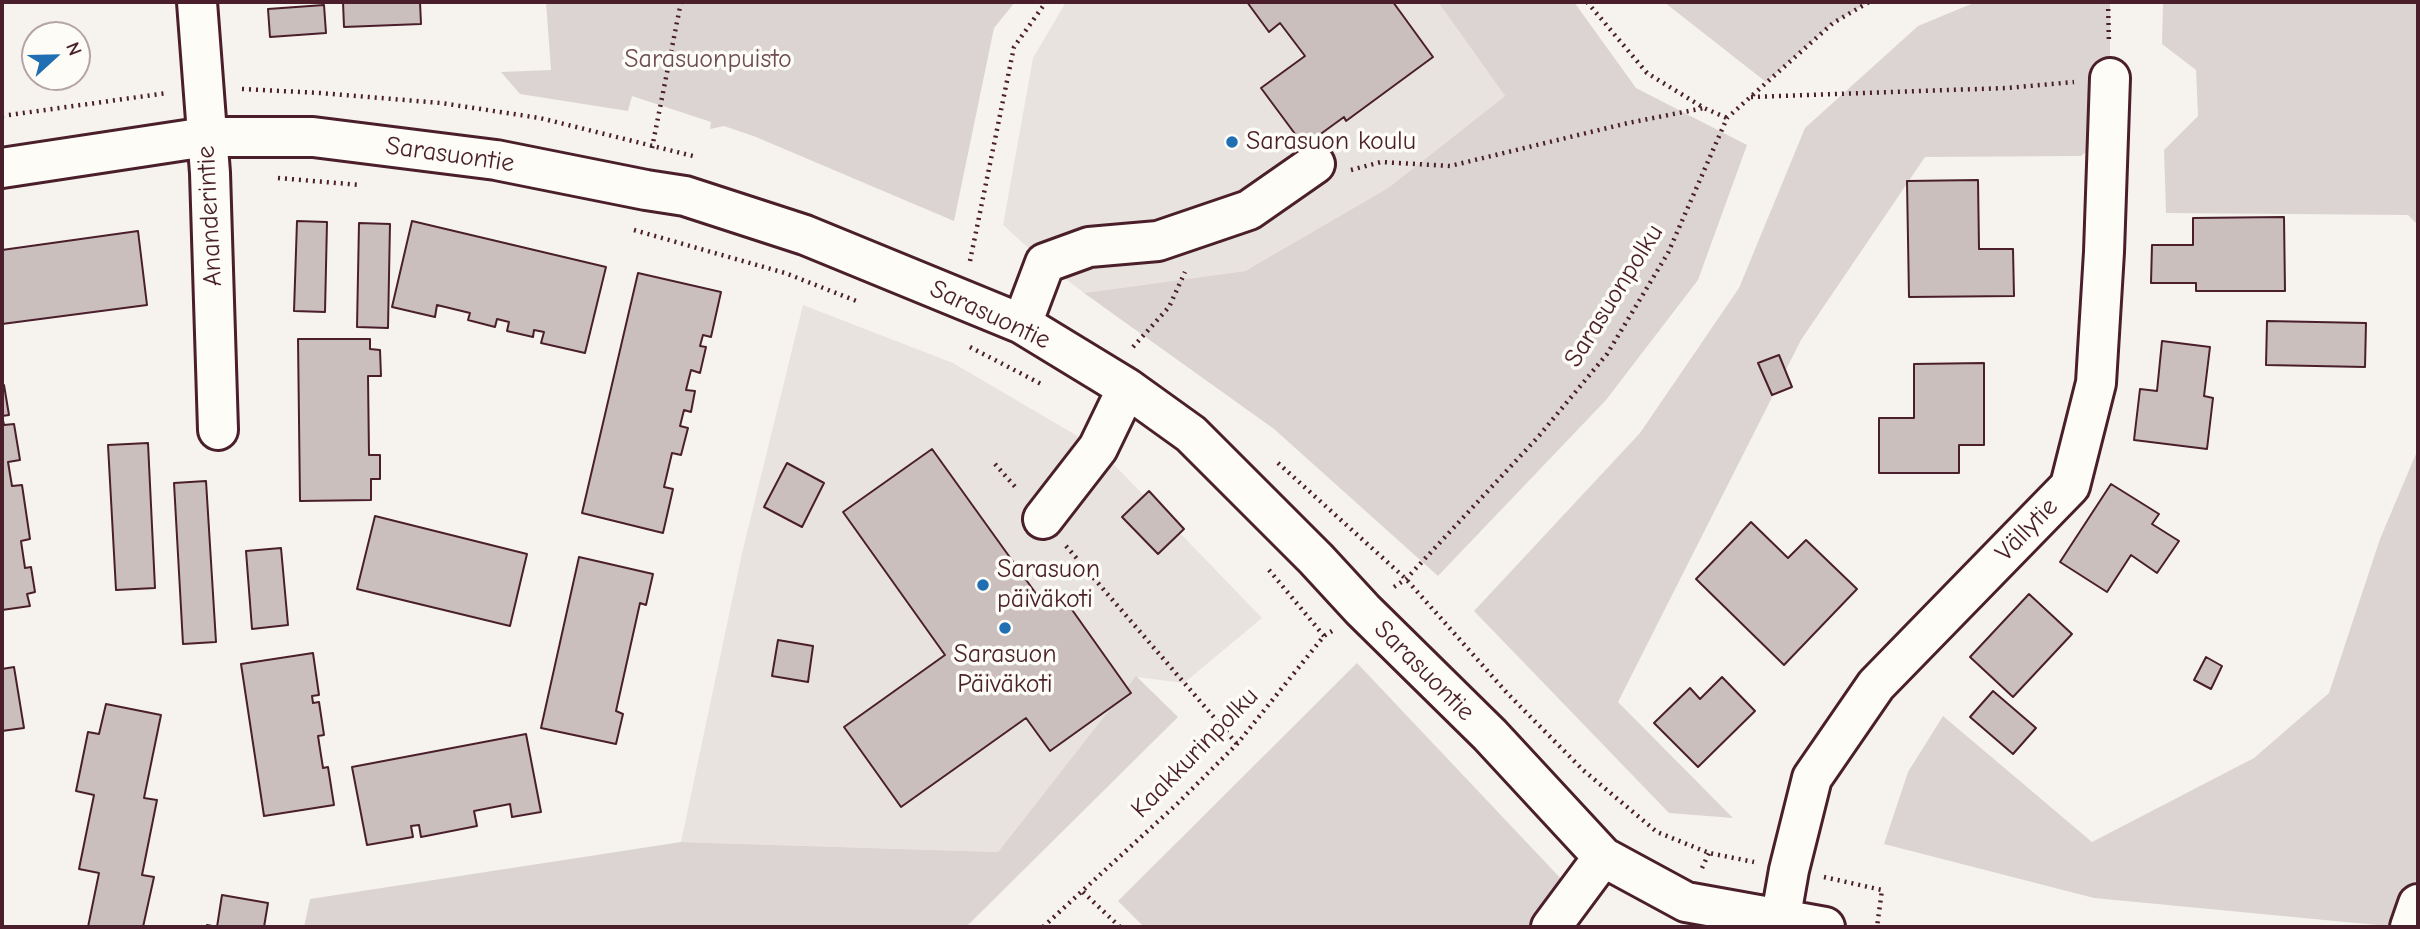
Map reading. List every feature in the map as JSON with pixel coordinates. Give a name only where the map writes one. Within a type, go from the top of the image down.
[{"type":"street","name":"Ananderintie","points":[[197,2],[210,173],[218,430]]},
{"type":"street","name":"Vällytie","points":[[1780,923],[1789,870],[1811,778],[1876,685],[2070,486],[2096,383],[2105,252],[2110,78]]},
{"type":"street","name":"Sarasuontie","points":[[2,168],[206,137],[313,137],[496,160],[646,190],[685,195],[805,235],[1022,324],[1127,371],[1490,735],[1603,857],[1686,902],[1780,923],[1825,927]]},
{"type":"street","points":[[1022,324],[1045,264],[1089,247],[1158,241],[1249,210],[1328,168]]},
{"type":"street","points":[[1043,519],[1098,448],[1127,371]]},
{"type":"street","points":[[1551,927],[1603,857]]},
{"type":"street","points":[[2410,927],[2418,904]]},
{"type":"path","points":[[646,190],[652,146],[681,2]]},
{"type":"path","points":[[970,261],[1014,47],[1046,2]]},
{"type":"path","points":[[1587,2],[1647,73],[1704,108],[1727,118]]},
{"type":"path","name":"Sarasuonpolku","points":[[1406,579],[1538,438],[1607,354],[1668,253],[1727,118],[1832,23],[1869,2]]},
{"type":"path","points":[[1751,97],[2007,89],[2110,78]]},
{"type":"path","points":[[1328,168],[1381,162],[1450,166],[1628,123],[1704,108]]},
{"type":"path","points":[[270,178],[361,185]]},
{"type":"path","points":[[1127,371],[1169,307],[1208,224]]},
{"type":"path","points":[[625,228],[785,273],[872,307]]},
{"type":"path","points":[[970,347],[1053,390]]},
{"type":"path","points":[[995,464],[1237,744]]},
{"type":"path","points":[[1263,564],[1324,636]]},
{"type":"path","points":[[1406,579],[1508,694],[1583,771],[1657,832],[1709,853],[1882,890],[1877,927]]},
{"type":"path","name":"Kaakkurinpolku","points":[[1043,927],[1237,744],[1324,636],[1406,579]]},
{"type":"path","points":[[1083,892],[1120,927]]},
{"type":"shaded area","name":"Sarasuon koulu","points":[[1066,2],[1438,2],[1505,96],[1388,188],[1245,271],[1084,293],[1003,225],[1033,58]]},
{"type":"shaded area","name":"Sarasuon päiväkoti","points":[[803,305],[953,363],[1098,448],[1262,618],[1184,683],[1136,677],[998,852],[681,842],[742,553]]},
{"type":"green space","name":"Sarasuonpuisto","points":[[546,2],[1015,2],[994,28],[954,221],[756,137],[724,126],[710,129],[711,122],[632,96],[628,111],[520,94],[501,72],[551,70]]},
{"type":"green space","points":[[1438,2],[1574,2],[1636,88],[1747,145],[1698,280],[1606,400],[1438,576],[1274,429],[1084,293],[1245,271],[1388,188],[1505,96]]},
{"type":"green space","points":[[1664,2],[1869,2],[1833,23],[1766,82]]},
{"type":"green space","points":[[1976,2],[2110,2],[2110,133],[2081,156],[1925,157],[1801,340],[1618,702],[1733,818],[1669,813],[1474,611],[1640,433],[1739,288],[1805,128],[1918,26]]},
{"type":"green space","points":[[2163,2],[2418,2],[2418,225],[2408,215],[2166,213],[2164,150],[2198,116],[2196,70],[2162,44]]},
{"type":"green space","points":[[2418,449],[2418,875],[2398,927],[2094,898],[1884,844],[1908,772],[1943,716],[2092,842],[2254,758],[2329,693],[2380,539]]},
{"type":"green space","points":[[1357,663],[1566,884],[1529,927],[1144,927],[1118,901]]},
{"type":"green space","points":[[1136,676],[1178,717],[966,927],[304,927],[310,899],[681,842],[998,852]]},
{"type":"building","points":[[343,2],[420,2],[421,24],[344,27]]},
{"type":"building","points":[[1247,2],[1393,2],[1433,57],[1346,121],[1344,117],[1304,146],[1261,88],[1305,56],[1280,23],[1269,32]]},
{"type":"building","points":[[324,5],[326,33],[270,37],[268,9]]},
{"type":"building","points":[[1978,180],[1979,249],[2013,249],[2014,296],[1909,297],[1907,181]]},
{"type":"building","points":[[2284,217],[2285,291],[2196,291],[2196,283],[2151,283],[2152,245],[2193,245],[2193,218]]},
{"type":"building","points":[[297,221],[327,222],[325,312],[294,311]]},
{"type":"building","points":[[412,221],[606,267],[585,353],[541,343],[544,332],[534,330],[533,337],[507,331],[509,322],[497,319],[495,327],[468,320],[470,313],[437,305],[435,317],[392,307]]},
{"type":"building","points":[[359,223],[390,224],[388,328],[357,327]]},
{"type":"building","points":[[138,231],[147,305],[2,324],[2,250]]},
{"type":"building","points":[[638,273],[721,292],[711,337],[703,335],[700,346],[706,347],[700,373],[691,370],[686,390],[695,391],[691,412],[684,410],[680,426],[688,428],[681,455],[672,453],[664,487],[673,489],[663,533],[582,513]]},
{"type":"building","points":[[2267,321],[2366,323],[2365,367],[2266,365]]},
{"type":"building","points":[[298,339],[370,339],[370,349],[380,350],[381,376],[368,376],[369,455],[380,455],[380,479],[371,479],[371,500],[300,501]]},
{"type":"building","points":[[2162,341],[2210,347],[2204,396],[2213,398],[2207,449],[2134,440],[2140,389],[2157,391]]},
{"type":"building","points":[[1779,355],[1792,387],[1772,395],[1758,363]]},
{"type":"building","points":[[1984,363],[1984,445],[1959,445],[1959,473],[1879,473],[1879,418],[1914,418],[1914,364]]},
{"type":"building","points":[[2,385],[9,415],[2,416]]},
{"type":"building","points":[[2,416],[4,425],[14,424],[20,460],[8,462],[12,486],[22,485],[30,539],[21,541],[25,568],[31,567],[35,592],[27,594],[30,606],[2,610]]},
{"type":"building","points":[[148,443],[155,588],[116,590],[108,445]]},
{"type":"building","name":"Sarasuon Päiväkoti","points":[[932,449],[1042,602],[1058,590],[1131,693],[1050,751],[1026,718],[901,807],[844,727],[945,655],[843,512]]},
{"type":"building","points":[[787,463],[824,483],[802,527],[764,507]]},
{"type":"building","points":[[206,481],[216,642],[183,644],[174,483]]},
{"type":"building","points":[[2111,484],[2159,514],[2152,524],[2179,541],[2157,573],[2131,555],[2107,592],[2060,562]]},
{"type":"building","points":[[1149,491],[1184,529],[1158,554],[1122,517]]},
{"type":"building","points":[[375,516],[527,554],[510,626],[357,589]]},
{"type":"building","points":[[1751,522],[1788,558],[1806,540],[1857,589],[1784,665],[1696,579]]},
{"type":"building","points":[[281,548],[288,625],[252,629],[246,551]]},
{"type":"building","points":[[579,557],[653,574],[646,605],[640,603],[616,711],[623,714],[616,744],[541,728]]},
{"type":"building","points":[[2029,594],[2072,634],[2013,697],[1970,657]]},
{"type":"building","points":[[778,640],[813,646],[808,682],[772,676]]},
{"type":"building","points":[[313,653],[319,695],[312,696],[313,703],[319,702],[324,735],[318,736],[323,768],[328,767],[334,805],[264,816],[241,664]]},
{"type":"building","points":[[2206,657],[2222,666],[2211,689],[2194,680]]},
{"type":"building","points":[[14,667],[24,728],[2,731],[2,669]]},
{"type":"building","points":[[1722,677],[1755,711],[1698,767],[1654,723],[1690,688],[1700,699]]},
{"type":"building","points":[[1993,691],[2036,728],[2013,754],[1970,717]]},
{"type":"building","points":[[106,704],[161,715],[144,798],[157,800],[142,875],[154,877],[143,927],[88,927],[99,873],[79,869],[94,795],[76,791],[88,732],[99,734]]},
{"type":"building","points":[[526,734],[541,812],[512,817],[510,804],[474,811],[477,826],[421,837],[419,825],[411,826],[413,837],[367,845],[352,767]]},
{"type":"building","points":[[222,895],[268,903],[264,927],[217,927]]},
{"type":"place","name":"Sarasuon koulu","points":[[1232,142]]},
{"type":"place","name":"Sarasuon päiväkoti","points":[[983,585]]},
{"type":"place","name":"Sarasuon Päiväkoti","points":[[1005,628]]}]
